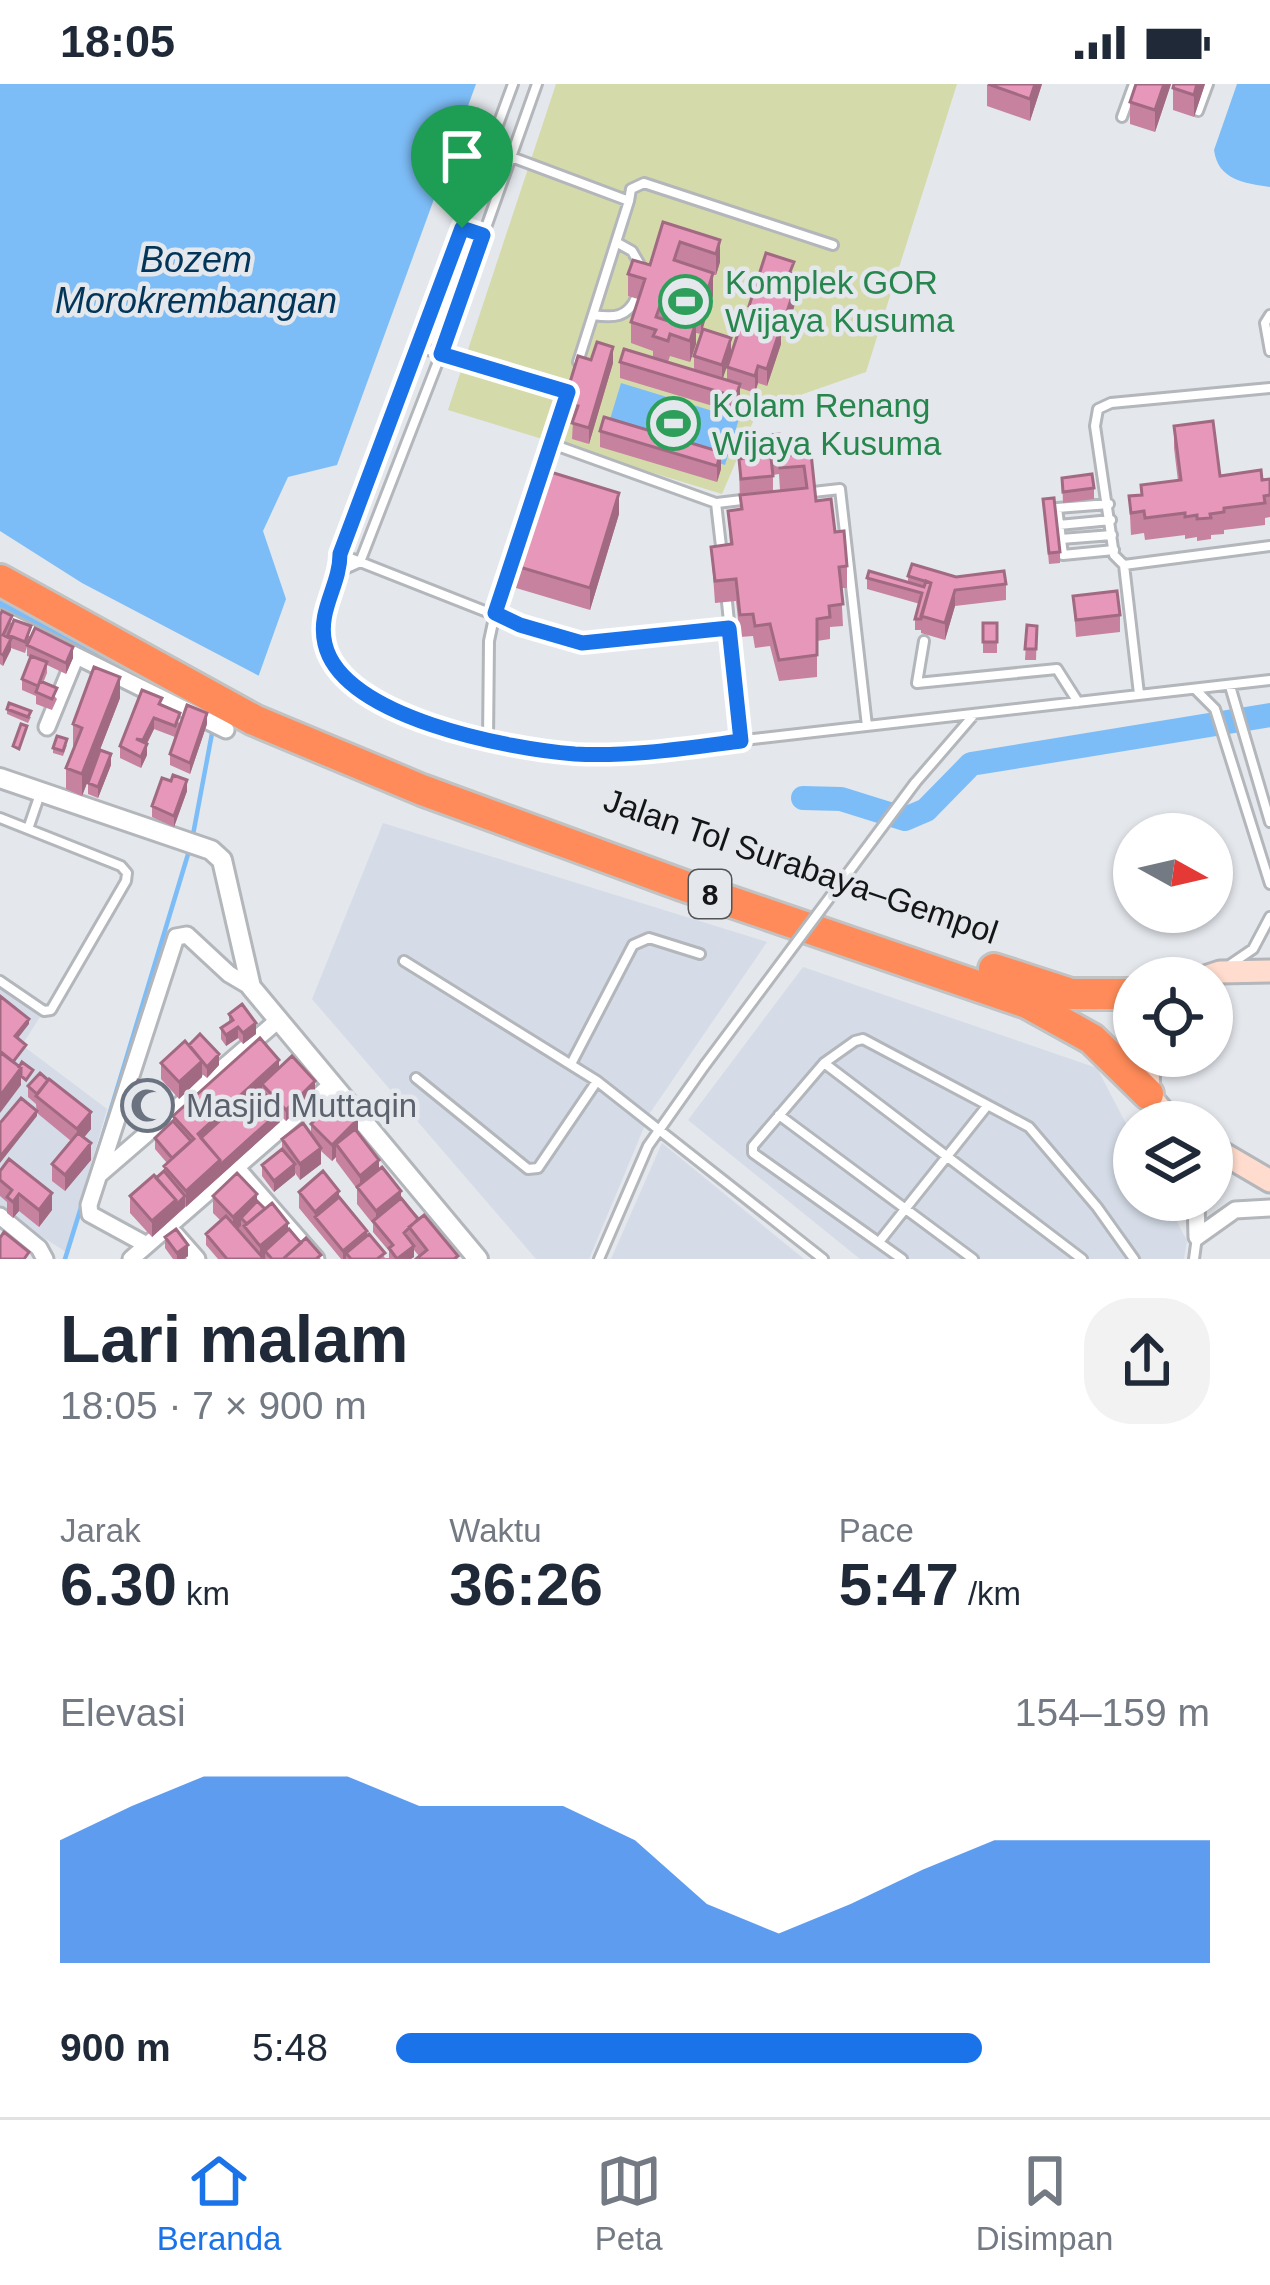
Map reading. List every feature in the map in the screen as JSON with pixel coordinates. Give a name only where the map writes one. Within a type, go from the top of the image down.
[{"type":"highway","name":"Jalan Tol Surabaya–Gempol","points":[[0,556],[117,626],[234,720],[433,775],[692,870],[1071,994],[1113,994]]},
{"type":"highway","name":"Jalan Tol Surabaya–Gempol","points":[[0,580],[234,720],[682,885],[1016,998],[1092,1039],[1148,1094]]},
{"type":"main road","points":[[1233,974],[1270,971]]},
{"type":"main road","points":[[1148,1077],[1148,1094],[1154,1101]]},
{"type":"main road","points":[[1233,1159],[1270,1181]]},
{"type":"street","points":[[0,617],[76,656],[234,720]]},
{"type":"street","points":[[47,727],[76,656]]},
{"type":"street","points":[[0,778],[211,850],[225,868],[251,987],[478,1259]]},
{"type":"street","points":[[146,1244],[90,1214],[89,1204],[176,937],[187,935],[229,974],[251,987]]},
{"type":"street","points":[[98,1176],[276,1022]]},
{"type":"street","points":[[131,1259],[330,1085]]},
{"type":"street","points":[[236,1166],[316,1259]]},
{"type":"street","points":[[1197,1238],[1235,1210],[1270,1208]]},
{"type":"street","points":[[0,1216],[39,1248],[45,1259]]},
{"type":"street","points":[[1197,1221],[1197,1238]]},
{"type":"street","points":[[168,1226],[196,1259]]},
{"type":"lane","points":[[512,84],[328,595],[325,645],[339,674],[358,691],[395,710],[488,740],[574,754],[621,754],[1270,680]]},
{"type":"lane","points":[[340,572],[360,562],[441,354],[537,84]]},
{"type":"lane","points":[[1122,117],[1134,84]]},
{"type":"lane","points":[[1198,111],[1208,84]]},
{"type":"lane","points":[[490,149],[629,201]]},
{"type":"lane","points":[[488,740],[489,641],[495,613],[632,189],[644,183],[833,245]]},
{"type":"lane","points":[[462,228],[483,235]]},
{"type":"lane","points":[[616,242],[640,262],[641,284]]},
{"type":"lane","points":[[593,314],[612,318],[625,314],[636,298]]},
{"type":"lane","points":[[1270,315],[1265,323],[1270,351]]},
{"type":"lane","points":[[418,347],[568,392]]},
{"type":"lane","points":[[1139,694],[1124,565],[1114,550],[1095,426],[1098,409],[1112,403],[1270,388]]},
{"type":"lane","points":[[552,444],[716,503],[760,498]]},
{"type":"lane","points":[[807,493],[840,489],[867,726]]},
{"type":"lane","points":[[716,503],[723,567]]},
{"type":"lane","points":[[1109,504],[1057,508],[1063,555],[1114,550]]},
{"type":"lane","points":[[1059,525],[1111,520]]},
{"type":"lane","points":[[1061,539],[1112,535]]},
{"type":"lane","points":[[1124,565],[1270,546]]},
{"type":"lane","points":[[340,554],[520,625],[582,643],[729,628]]},
{"type":"lane","points":[[727,602],[741,741]]},
{"type":"lane","points":[[924,641],[916,683],[1057,670],[1078,702]]},
{"type":"lane","points":[[1229,685],[1270,822]]},
{"type":"lane","points":[[1195,689],[1215,709],[1266,852],[1270,884]]},
{"type":"lane","points":[[599,1259],[659,1126],[915,783],[973,716]]},
{"type":"lane","points":[[28,829],[40,792]]},
{"type":"lane","points":[[0,818],[121,866],[127,873],[51,1010],[44,1011],[0,981]]},
{"type":"lane","points":[[1233,961],[1252,949],[1270,917]]},
{"type":"lane","points":[[571,1064],[633,946],[649,938],[700,954]]},
{"type":"lane","points":[[404,961],[597,1081],[823,1259]]},
{"type":"lane","points":[[902,1259],[753,1153],[778,1115],[824,1063],[863,1039],[1029,1127],[1134,1259]]},
{"type":"lane","points":[[824,1063],[1082,1259]]},
{"type":"lane","points":[[416,1078],[528,1169],[538,1168],[597,1081]]},
{"type":"lane","points":[[879,1242],[987,1106]]},
{"type":"lane","points":[[778,1115],[973,1259]]},
{"type":"lane","points":[[1194,1259],[1197,1238]]},
{"type":"shaded area","points":[[383,823],[767,942],[650,1113],[589,1259],[536,1259],[312,999]]},
{"type":"shaded area","points":[[803,967],[1097,1068],[1114,1101],[1113,1221],[1177,1221],[1187,1241],[1184,1259],[860,1259],[688,1120]]},
{"type":"shaded area","points":[[0,986],[40,1017],[22,1045],[107,1109],[66,1252],[0,1210]]},
{"type":"shaded area","points":[[662,1143],[804,1259],[611,1259]]},
{"type":"green space","name":"Komplek GOR Wijaya Kusuma","points":[[556,84],[957,84],[866,372],[758,410],[722,494],[448,410]]},
{"type":"water","name":"Bozem Morokrembangan","points":[[0,84],[476,84],[337,465],[288,477],[263,531],[286,599],[239,731],[0,615]]},
{"type":"water","points":[[1237,84],[1270,84],[1270,187],[1234,178],[1216,160],[1214,150]]},
{"type":"water","name":"Kolam Renang Wijaya Kusuma","points":[[621,383],[739,419],[725,465],[607,429]]},
{"type":"pier","points":[[0,531],[82,583],[263,678],[242,720],[0,587]]},
{"type":"building","points":[[988,84],[1035,84],[1030,99]]},
{"type":"building","points":[[1136,84],[1164,84],[1155,110],[1130,102]]},
{"type":"building","points":[[1174,84],[1197,84],[1194,95],[1173,88]]},
{"type":"building","points":[[663,222],[720,240],[716,254],[680,242],[674,260],[713,273],[701,312],[662,300],[656,317],[678,324],[680,317],[696,322],[690,341],[670,334],[668,341],[653,336],[656,330],[631,322],[645,279],[628,274],[633,260],[650,265]]},
{"type":"building","points":[[766,253],[794,262],[790,272],[799,275],[785,318],[749,306]]},
{"type":"building","points":[[744,315],[781,327],[767,369],[758,366],[755,376],[727,367]]},
{"type":"building","points":[[703,329],[731,338],[722,365],[694,356]]},
{"type":"building","points":[[597,342],[613,347],[589,428],[572,423],[578,406],[564,402],[578,356],[591,360]]},
{"type":"building","points":[[624,349],[740,384],[736,397],[620,362]]},
{"type":"building","points":[[604,417],[721,452],[717,466],[600,431]]},
{"type":"building","points":[[1213,421],[1220,476],[1261,470],[1262,480],[1270,479],[1265,503],[1224,508],[1224,512],[1210,514],[1211,518],[1185,517],[1185,513],[1145,518],[1144,511],[1131,513],[1129,496],[1142,495],[1141,485],[1181,480],[1174,426]]},
{"type":"building","points":[[779,434],[781,457],[771,458],[773,476],[741,479],[739,459],[747,458],[745,438]]},
{"type":"building","points":[[811,453],[816,501],[831,499],[835,532],[844,531],[847,566],[839,567],[843,604],[829,606],[830,617],[817,619],[817,655],[779,660],[770,624],[755,626],[753,614],[740,615],[736,579],[715,581],[711,547],[732,544],[728,511],[742,509],[740,495],[807,488],[804,466],[780,468],[779,456]]},
{"type":"building","points":[[544,470],[619,493],[590,588],[516,566]]},
{"type":"building","points":[[1092,474],[1094,488],[1063,492],[1062,478]]},
{"type":"building","points":[[1054,498],[1060,552],[1049,553],[1043,499]]},
{"type":"building","points":[[912,564],[956,577],[1004,571],[1006,584],[955,590],[945,623],[921,616],[931,583],[908,576]]},
{"type":"building","points":[[869,571],[924,587],[926,581],[931,583],[921,619],[915,619],[922,593],[867,578]]},
{"type":"building","points":[[1117,591],[1120,615],[1076,620],[1073,596]]},
{"type":"building","points":[[2,611],[12,616],[3,635],[11,639],[3,655],[0,653]]},
{"type":"building","points":[[14,620],[31,626],[25,642],[8,635]]},
{"type":"building","points":[[983,623],[997,623],[997,642],[983,642]]},
{"type":"building","points":[[1027,625],[1037,626],[1036,649],[1025,649]]},
{"type":"building","points":[[35,628],[73,647],[66,663],[27,645]]},
{"type":"building","points":[[31,656],[47,662],[38,686],[22,679]]},
{"type":"building","points":[[94,667],[120,677],[82,774],[66,768],[82,728],[73,724]]},
{"type":"building","points":[[40,681],[57,688],[52,699],[36,692]]},
{"type":"building","points":[[142,690],[180,713],[175,726],[154,718],[143,740],[136,739],[147,744],[141,757],[120,746]]},
{"type":"building","points":[[9,703],[31,711],[28,717],[7,709]]},
{"type":"building","points":[[187,705],[207,713],[190,763],[170,754]]},
{"type":"building","points":[[21,724],[27,726],[19,749],[13,746]]},
{"type":"building","points":[[57,736],[67,739],[63,751],[53,748]]},
{"type":"building","points":[[100,750],[111,754],[98,787],[88,783]]},
{"type":"building","points":[[173,775],[187,780],[174,816],[152,806],[162,778],[171,781]]},
{"type":"building","points":[[0,996],[29,1019],[15,1036],[26,1045],[13,1062],[0,1052]]},
{"type":"building","points":[[242,1004],[256,1023],[243,1033],[238,1027],[226,1035],[221,1028],[233,1020],[229,1014]]},
{"type":"building","points":[[200,1034],[219,1054],[207,1067],[189,1045]]},
{"type":"building","points":[[260,1038],[279,1060],[198,1134],[220,1160],[186,1191],[164,1166],[194,1139],[173,1116]]},
{"type":"building","points":[[185,1041],[202,1061],[179,1082],[161,1063]]},
{"type":"building","points":[[0,1053],[21,1068],[0,1096]]},
{"type":"building","points":[[292,1056],[315,1081],[286,1110],[262,1084]]},
{"type":"building","points":[[22,1062],[33,1070],[26,1080],[19,1067]]},
{"type":"building","points":[[40,1073],[48,1080],[37,1094],[28,1086]]},
{"type":"building","points":[[49,1079],[91,1112],[77,1129],[36,1096]]},
{"type":"building","name":"Masjid Muttaqin","points":[[138,1080],[165,1087],[156,1118],[129,1111]]},
{"type":"building","points":[[258,1086],[280,1111],[220,1165],[201,1138]]},
{"type":"building","points":[[21,1098],[37,1111],[0,1157],[0,1123]]},
{"type":"building","points":[[337,1098],[358,1119],[332,1145],[311,1124]]},
{"type":"building","points":[[173,1121],[191,1141],[172,1158],[155,1138]]},
{"type":"building","points":[[303,1123],[321,1148],[300,1164],[282,1139]]},
{"type":"building","points":[[355,1129],[379,1160],[360,1176],[336,1144]]},
{"type":"building","points":[[78,1133],[91,1143],[65,1175],[52,1164]]},
{"type":"building","points":[[282,1149],[295,1164],[274,1181],[262,1165]]},
{"type":"building","points":[[9,1159],[52,1193],[39,1210],[19,1194],[13,1202],[7,1197],[12,1190],[0,1180],[0,1171]]},
{"type":"building","points":[[382,1167],[401,1191],[376,1211],[357,1187]]},
{"type":"building","points":[[164,1171],[185,1196],[176,1205],[156,1178]]},
{"type":"building","points":[[323,1171],[339,1191],[315,1212],[299,1192]]},
{"type":"building","points":[[237,1173],[257,1194],[233,1217],[213,1196]]},
{"type":"building","points":[[154,1175],[176,1200],[152,1221],[130,1196]]},
{"type":"building","points":[[339,1197],[367,1231],[343,1251],[315,1217]]},
{"type":"building","points":[[401,1198],[418,1219],[404,1233],[414,1246],[397,1259],[389,1248],[393,1245],[373,1221]]},
{"type":"building","points":[[257,1201],[265,1209],[247,1224],[241,1218]]},
{"type":"building","points":[[272,1203],[288,1223],[260,1246],[244,1226]]},
{"type":"building","points":[[424,1215],[458,1256],[416,1259],[427,1250],[409,1227]]},
{"type":"building","points":[[226,1216],[264,1259],[227,1259],[206,1234]]},
{"type":"building","points":[[176,1229],[188,1245],[177,1253],[165,1237]]},
{"type":"building","points":[[289,1229],[301,1243],[283,1259],[272,1259],[265,1251]]},
{"type":"building","points":[[4,1232],[29,1252],[24,1259],[0,1259]]},
{"type":"building","points":[[369,1234],[385,1253],[377,1259],[351,1259],[346,1253]]},
{"type":"building","points":[[306,1238],[321,1255],[283,1259]]},
{"type":"waterway","points":[[803,798],[841,799],[905,819],[926,810],[971,764],[1270,715]]},
{"type":"waterway","points":[[192,840],[213,728]]},
{"type":"waterway","points":[[88,1185],[189,851]]},
{"type":"waterway","points":[[65,1259],[83,1201]]},
{"type":"place","name":"Komplek GOR Wijaya Kusuma","points":[[686,301]]},
{"type":"place","name":"Kolam Renang Wijaya Kusuma","points":[[673,424]]},
{"type":"place","name":"Masjid Muttaqin","points":[[147,1105]]},
{"type":"route","points":[[462,228],[483,235],[441,354],[568,392],[495,613],[582,643],[729,628],[741,741],[621,754],[515,746],[395,710],[358,691],[339,674],[325,645],[328,595],[462,228]]}]
